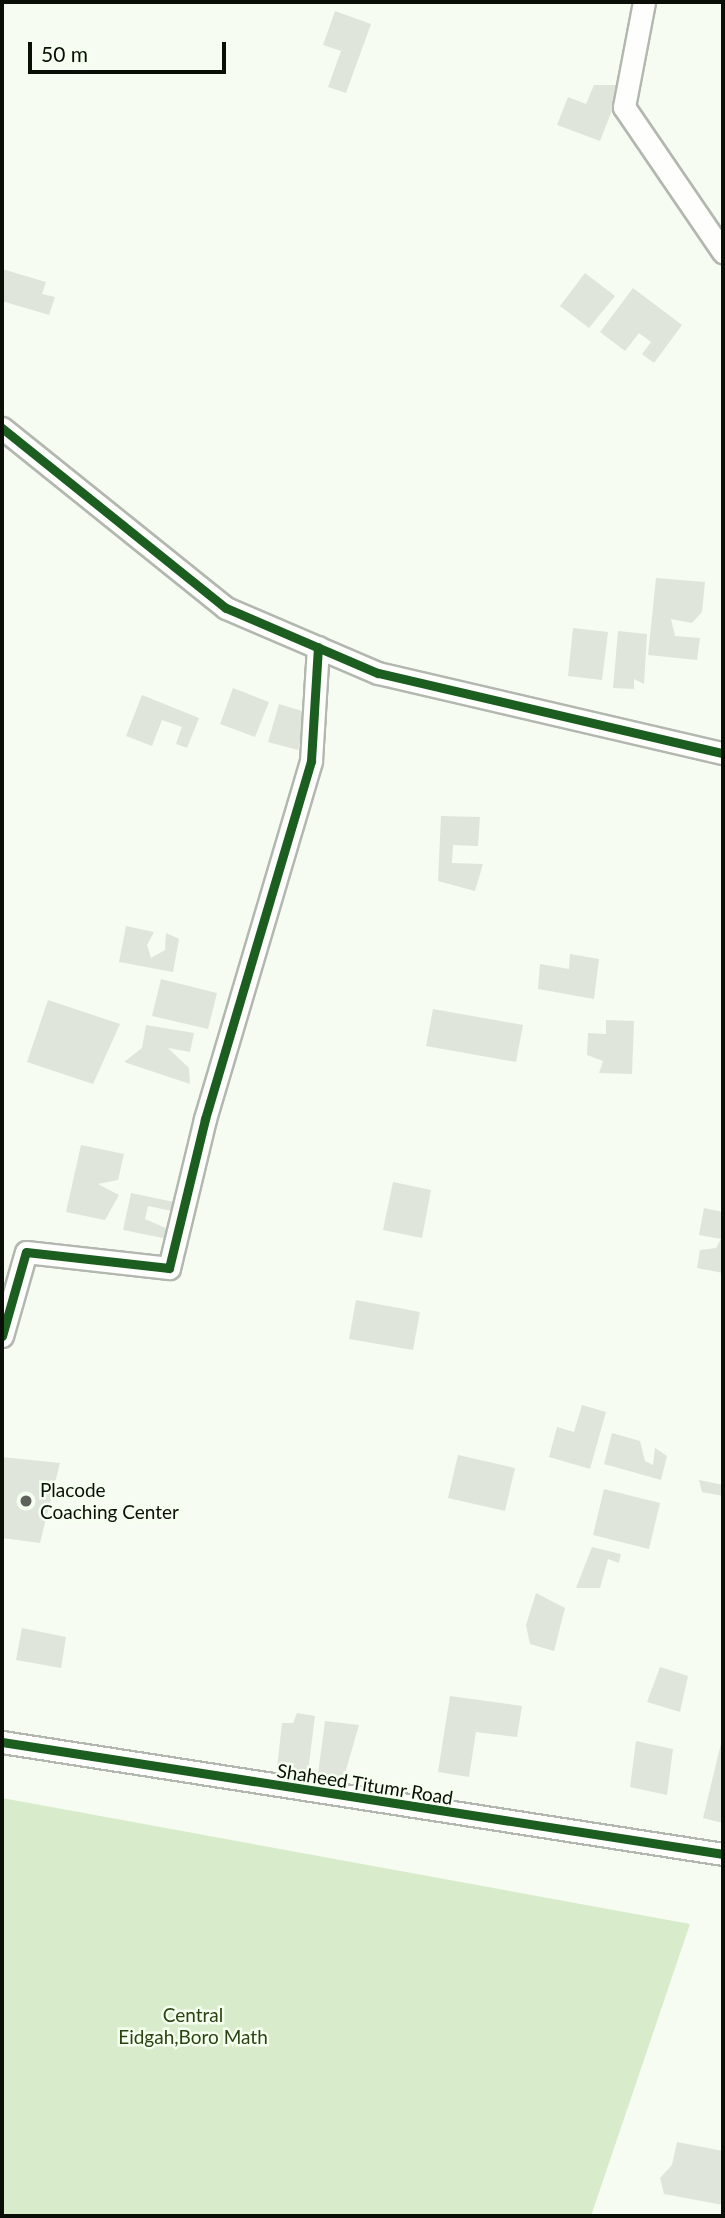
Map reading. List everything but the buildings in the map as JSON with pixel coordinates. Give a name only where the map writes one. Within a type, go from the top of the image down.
[{"type":"street","points":[[644,2],[624,107],[723,252]]},
{"type":"street","points":[[2,428],[226,608],[379,673],[723,753]]},
{"type":"street","points":[[2,1336],[26,1252],[169,1268],[205,1119],[311,761],[318,647]]},
{"type":"street","name":"Shaheed Titumr Road","points":[[2,1742],[723,1854]]},
{"type":"green space","name":"Central Eidgah,Boro Math","points":[[2,1798],[690,1924],[591,2216],[2,2216]]},
{"type":"cycle path","points":[[2,428],[226,608],[378,673],[723,753]]},
{"type":"cycle path","points":[[2,1336],[26,1252],[169,1268],[205,1119],[311,761],[318,647]]},
{"type":"cycle path","points":[[2,1742],[723,1854]]},
{"type":"place","name":"Placode Coaching Center","points":[[26,1501]]}]
